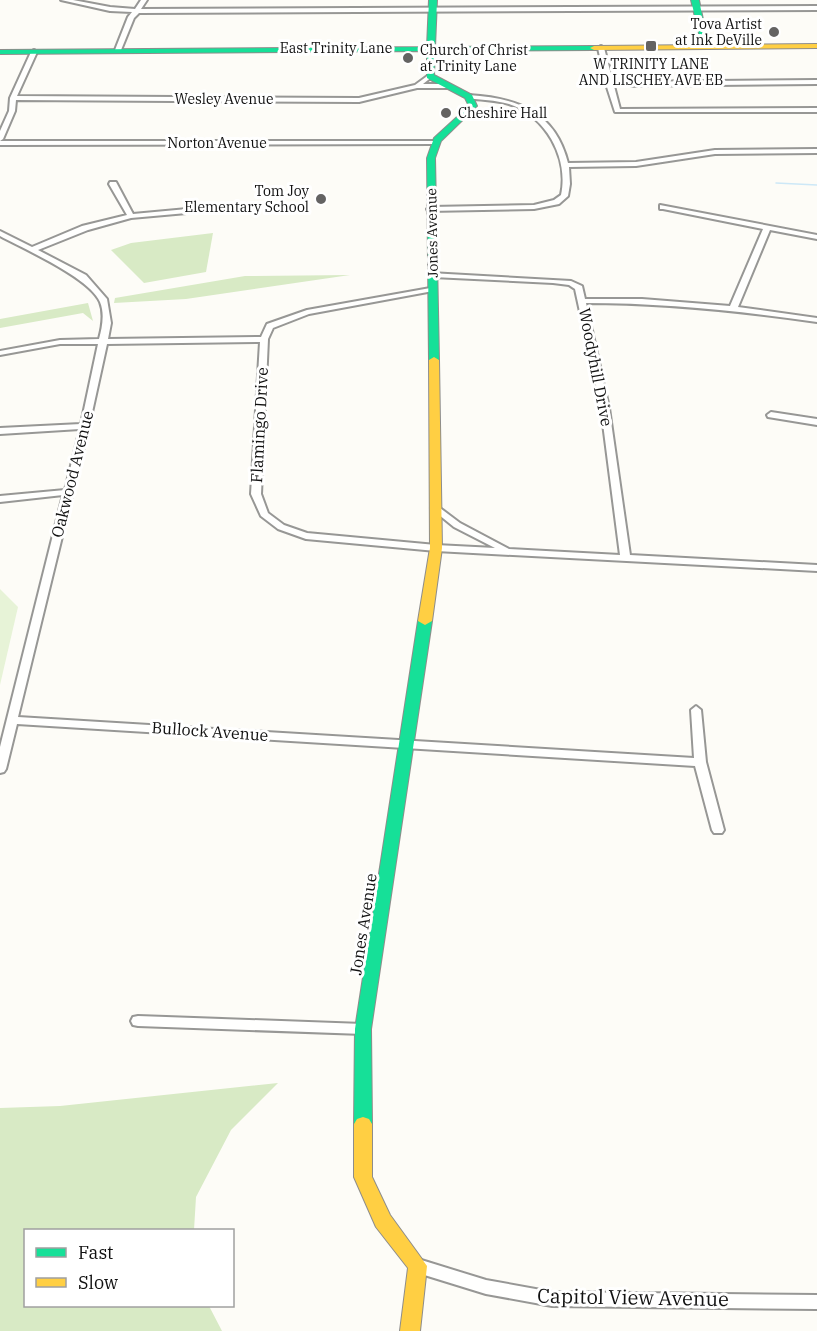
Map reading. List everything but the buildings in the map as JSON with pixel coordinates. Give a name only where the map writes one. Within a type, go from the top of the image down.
[{"type":"street","points":[[64,0],[112,10],[137,11],[394,9],[433,4],[696,4],[817,8]]},
{"type":"street","points":[[118,50],[131,17],[144,0]]},
{"type":"street","points":[[280,9],[282,0]]},
{"type":"street","points":[[394,0],[394,9]]},
{"type":"street","points":[[431,209],[534,207],[556,202],[564,196],[567,188],[560,150],[540,120],[531,112],[508,102],[469,97],[430,76],[433,4]]},
{"type":"street","points":[[696,4],[706,47]]},
{"type":"street","name":"East Trinity Lane","points":[[0,52],[817,46]]},
{"type":"street","points":[[601,48],[617,111],[817,110]]},
{"type":"street","points":[[0,141],[12,111],[13,98],[34,52]]},
{"type":"street","name":"Wesley Avenue","points":[[13,98],[358,100],[417,86],[430,76]]},
{"type":"street","points":[[609,84],[817,82]]},
{"type":"street","points":[[417,86],[446,86]]},
{"type":"street","points":[[434,142],[469,114],[473,106],[469,97]]},
{"type":"street","name":"Norton Avenue","points":[[0,141],[434,142]]},
{"type":"street","name":"Jones Avenue","points":[[418,1266],[383,1221],[363,1177],[363,1029],[436,548],[431,209],[431,158],[434,142]]},
{"type":"street","points":[[564,165],[636,164],[715,152],[817,151]]},
{"type":"street","points":[[112,184],[131,216]]},
{"type":"street","points":[[663,207],[817,237]]},
{"type":"street","points":[[32,250],[85,228],[131,216],[209,209]]},
{"type":"street","points":[[734,307],[767,229]]},
{"type":"street","name":"Oakwood Avenue","points":[[0,233],[83,277],[104,301],[107,310],[105,340],[85,426],[0,769]]},
{"type":"street","points":[[0,352],[60,342],[264,339],[270,326],[307,312],[433,282]]},
{"type":"street","name":"Woodyhill Drive","points":[[433,282],[571,283],[579,288],[605,408],[625,556]]},
{"type":"street","points":[[583,301],[632,300],[734,307],[817,320]]},
{"type":"street","name":"Flamingo Drive","points":[[264,339],[256,494],[264,514],[281,526],[306,536],[436,548],[625,556],[817,568]]},
{"type":"street","points":[[771,415],[817,422]]},
{"type":"street","points":[[0,431],[85,426]]},
{"type":"street","points":[[0,499],[68,492]]},
{"type":"street","points":[[436,508],[458,525],[510,551]]},
{"type":"street","points":[[696,711],[700,762],[718,830]]},
{"type":"street","name":"Bullock Avenue","points":[[13,720],[700,762]]},
{"type":"street","points":[[138,1021],[363,1029]]},
{"type":"street","points":[[410,1331],[418,1266]]},
{"type":"street","name":"Capitol View Avenue","points":[[418,1266],[486,1287],[552,1299],[817,1302]]},
{"type":"green space","points":[[213,233],[206,272],[144,283],[111,250],[131,243]]},
{"type":"green space","points":[[350,275],[186,299],[114,303],[115,298],[245,276]]},
{"type":"green space","points":[[88,303],[93,321],[83,313],[0,328],[0,319]]},
{"type":"green space","points":[[0,589],[18,607],[0,685]]},
{"type":"green space","points":[[278,1083],[231,1130],[196,1197],[194,1229],[24,1229],[24,1307],[210,1307],[222,1331],[0,1331],[0,1108],[60,1106]]},
{"type":"waterway","points":[[776,183],[817,185]]},
{"type":"traffic: fast","points":[[433,0],[430,76],[469,97],[473,106],[437,140],[431,158],[434,360]]},
{"type":"traffic: fast","points":[[695,0],[706,47]]},
{"type":"traffic: fast","points":[[0,52],[594,48]]},
{"type":"traffic: fast","points":[[363,1124],[363,1029],[425,621]]},
{"type":"traffic: slow","points":[[594,48],[817,46]]},
{"type":"traffic: slow","points":[[425,621],[436,548],[434,360]]},
{"type":"traffic: slow","points":[[363,1124],[363,1177],[383,1221],[418,1266],[410,1331]]},
{"type":"place","name":"Tova Artist at Ink DeVille","points":[[774,32]]},
{"type":"place","name":"W TRINITY LANE AND LISCHEY AVE EB","points":[[651,46]]},
{"type":"place","name":"Church of Christ at Trinity Lane","points":[[408,58]]},
{"type":"place","name":"Cheshire Hall","points":[[446,113]]},
{"type":"place","name":"Tom Joy Elementary School","points":[[321,199]]}]
